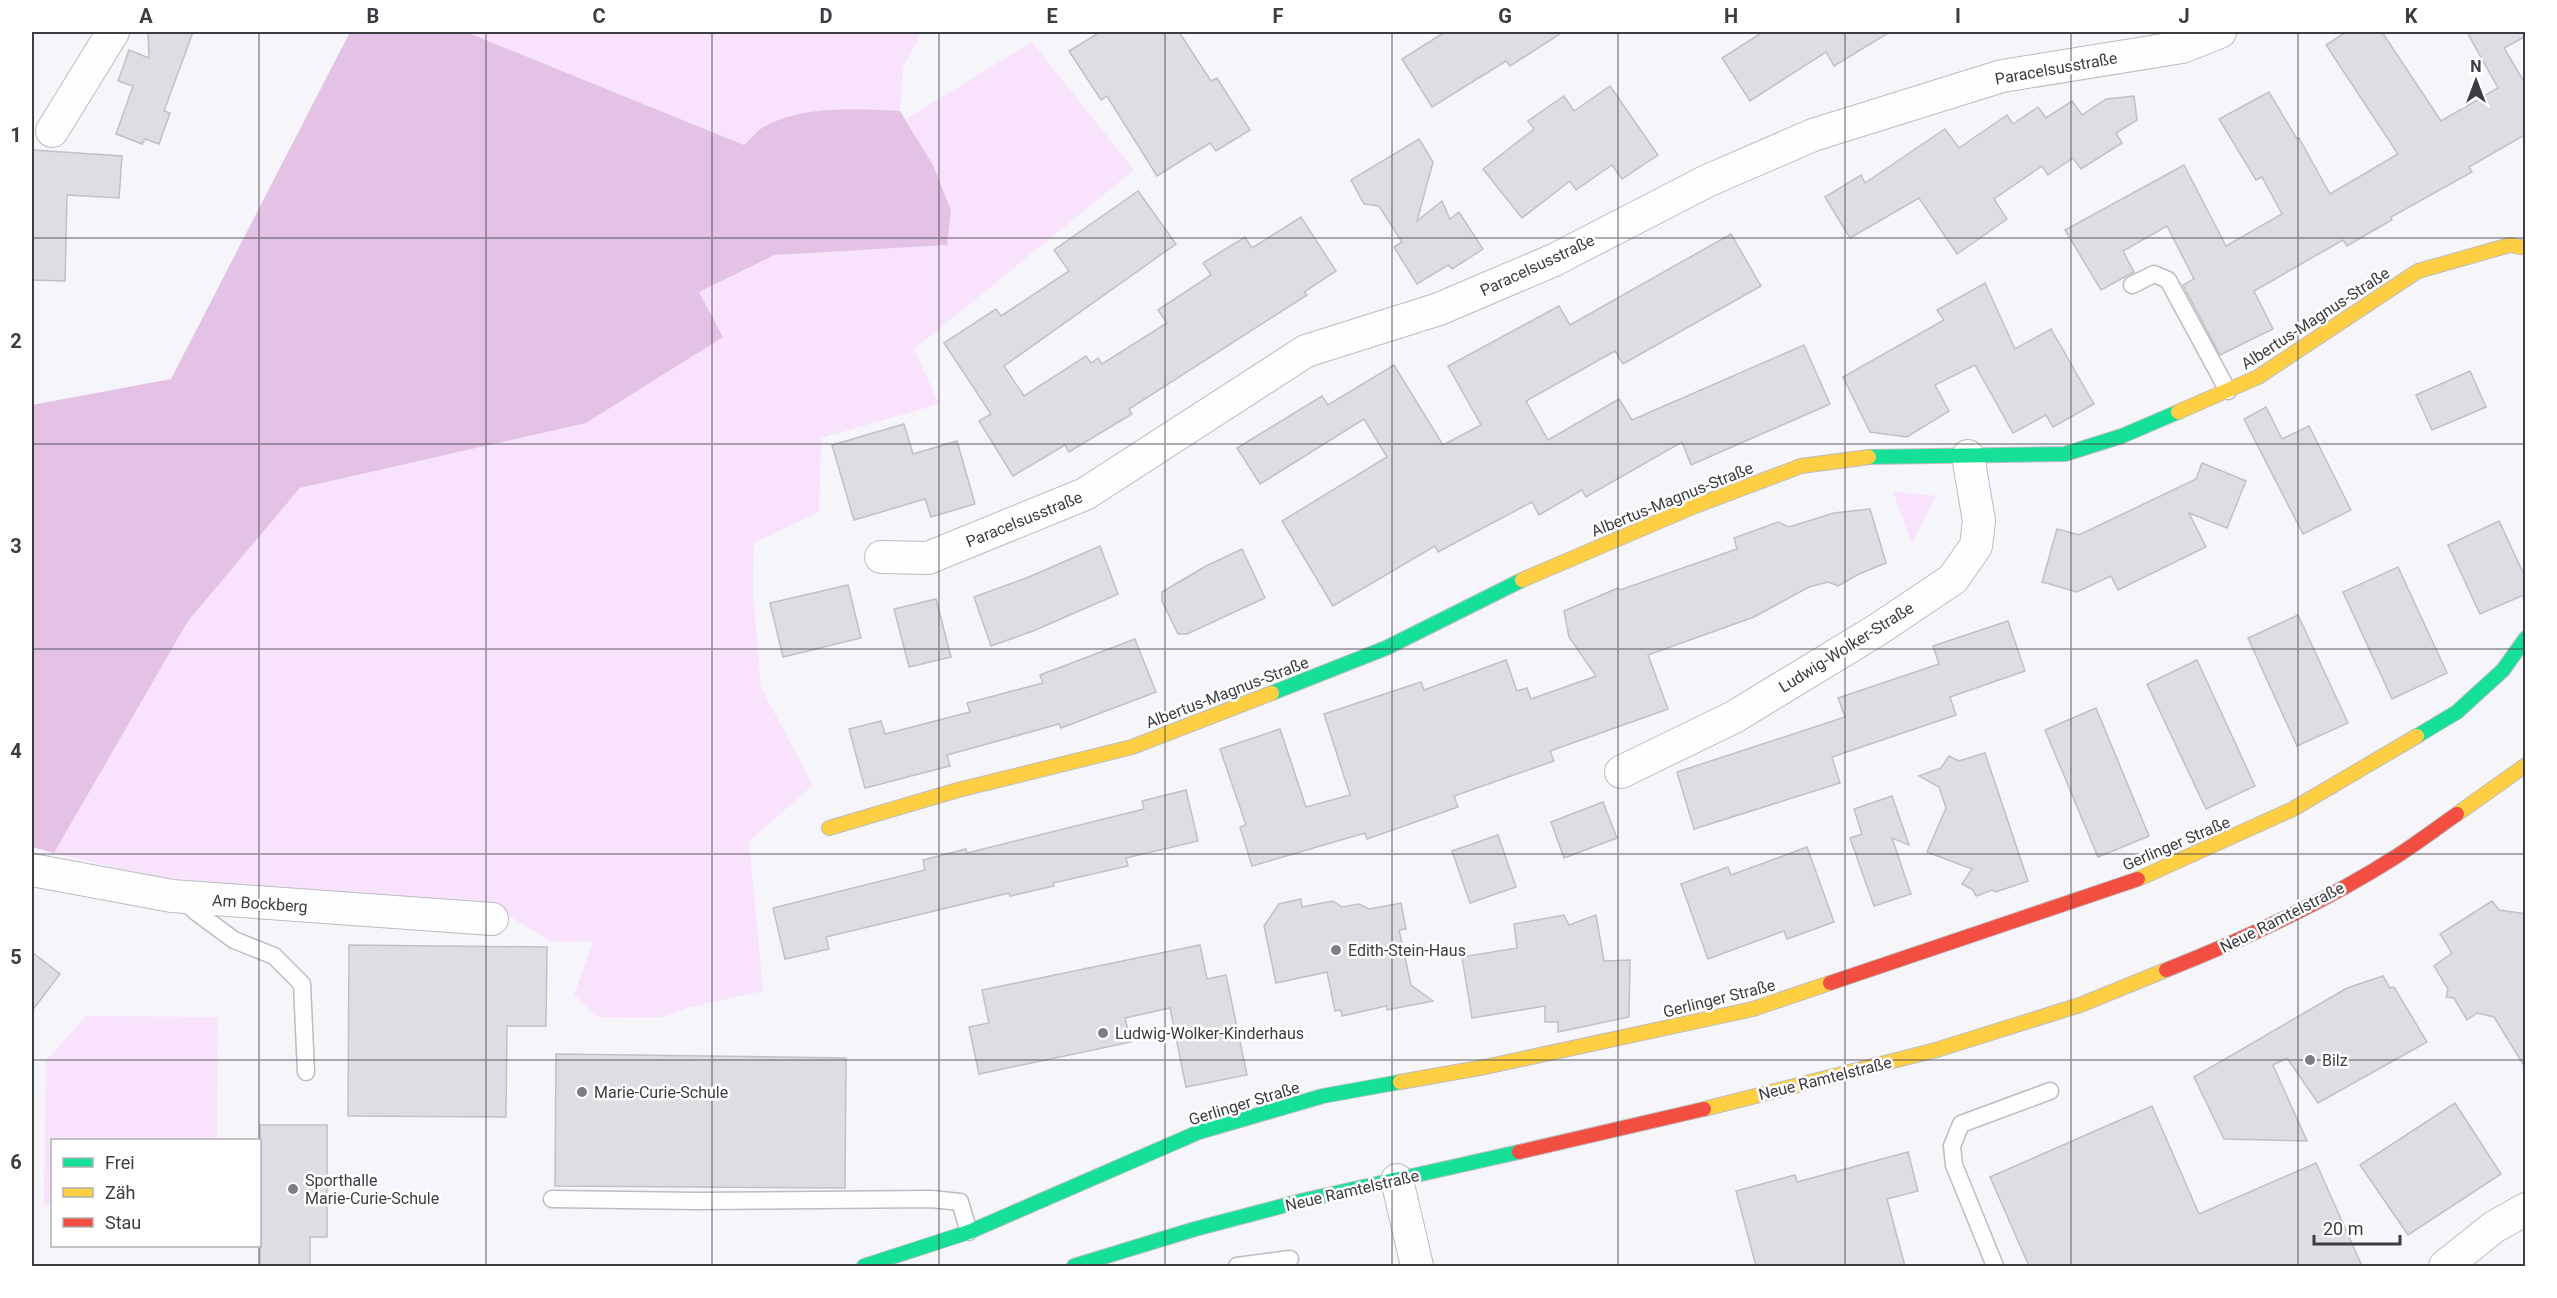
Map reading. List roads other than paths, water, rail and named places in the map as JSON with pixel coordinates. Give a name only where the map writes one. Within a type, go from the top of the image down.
[{"type":"street","points":[[52,131],[113,32]]},
{"type":"street","name":"Paracelsusstraße","points":[[881,558],[928,558],[1085,494],[1306,351],[1439,309],[1554,260],[1707,181],[1813,135],[2002,76],[2182,47],[2220,32]]},
{"type":"street","name":"Albertus-Magnus-Straße","points":[[829,828],[958,790],[1132,747],[1194,724],[1386,648],[1547,569],[1695,506],[1801,465],[1881,456],[2065,454],[2122,436],[2258,377],[2418,271],[2510,245],[2526,248]]},
{"type":"street","name":"Ludwig-Wolker-Straße","points":[[1621,772],[1734,717],[1877,630],[1953,579],[1976,546],[1979,521],[1968,456]]},
{"type":"street","name":"Gerlinger Straße","points":[[864,1266],[969,1232],[1199,1132],[1323,1096],[1614,1041],[1754,1009],[2144,877],[2293,809],[2457,712],[2503,670],[2526,638]]},
{"type":"street","name":"Neue Ramtelstraße","points":[[1074,1266],[1195,1229],[1305,1200],[1628,1128],[1936,1050],[2080,1005],[2212,952],[2312,903],[2397,856],[2526,765]]},
{"type":"street","name":"Am Bockberg","points":[[32,870],[182,897],[492,919]]},
{"type":"street","points":[[1397,1180],[1417,1266]]},
{"type":"street","points":[[2445,1266],[2494,1227],[2526,1209]]},
{"type":"lane","points":[[2132,285],[2154,274],[2168,280],[2228,391]]},
{"type":"lane","points":[[182,897],[196,912],[234,940],[274,956],[302,984],[306,1072]]},
{"type":"lane","points":[[1995,1266],[1954,1165],[1952,1146],[1961,1124],[2050,1091]]},
{"type":"lane","points":[[552,1199],[941,1200],[960,1202],[969,1232]]},
{"type":"lane","points":[[1237,1266],[1290,1259]]},
{"type":"place","name":"Edith-Stein-Haus","points":[[1336,950]]},
{"type":"place","name":"Ludwig-Wolker-Kinderhaus","points":[[1103,1033]]},
{"type":"place","name":"Bilz","points":[[2310,1060]]},
{"type":"place","name":"Marie-Curie-Schule","points":[[582,1092]]},
{"type":"place","name":"Sporthalle Marie-Curie-Schule","points":[[293,1189]]}]
